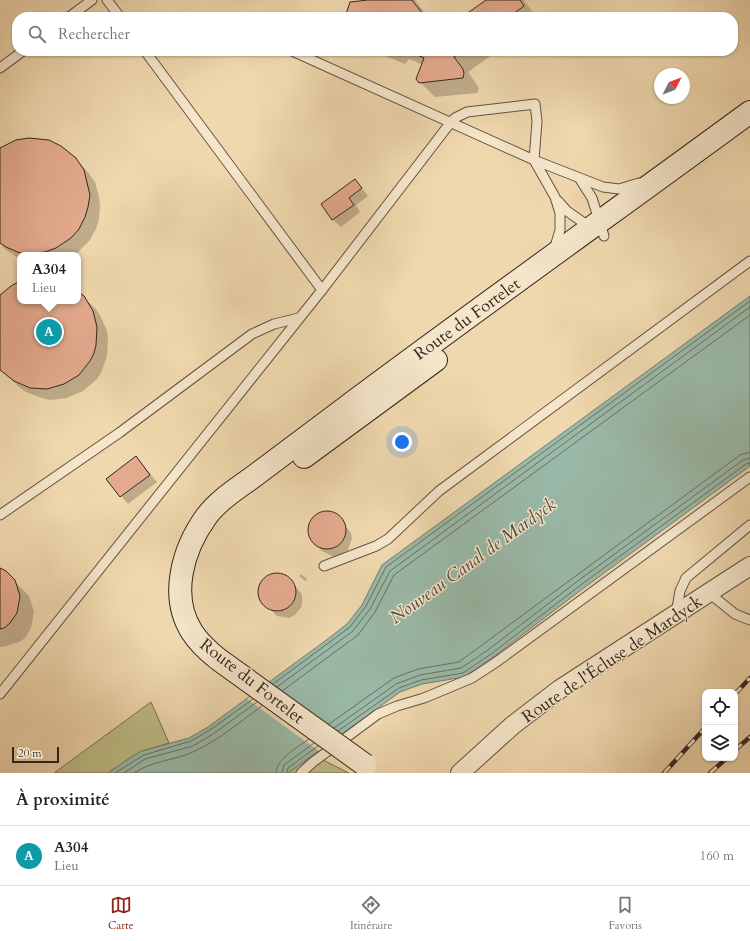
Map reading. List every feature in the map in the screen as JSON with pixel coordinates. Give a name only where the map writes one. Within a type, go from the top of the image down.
[{"type":"main road","name":"Route du Fortelet","points":[[195,537],[212,522],[365,413],[673,168],[750,112]]},
{"type":"main road","name":"Route du Fortelet","points":[[370,769],[218,659],[205,648],[195,636],[183,611],[180,588],[187,553],[206,518],[218,504],[234,491],[354,401],[550,258],[750,128]]},
{"type":"street","name":"Route de l'Écluse de Mardyck","points":[[460,773],[501,736],[545,700],[750,566]]},
{"type":"lane","points":[[76,12],[92,0]]},
{"type":"lane","points":[[107,0],[116,12]]},
{"type":"lane","points":[[0,68],[16,56]]},
{"type":"lane","points":[[149,56],[322,290]]},
{"type":"lane","points":[[303,56],[534,160],[602,187],[619,189],[638,184],[673,168]]},
{"type":"lane","points":[[0,694],[322,290],[451,122],[467,112],[534,104],[537,121],[534,160],[555,197],[567,211],[598,228]]},
{"type":"lane","points":[[579,178],[592,198],[598,228]]},
{"type":"lane","points":[[550,258],[556,244],[560,225],[560,213],[555,197]]},
{"type":"lane","points":[[324,566],[376,546],[388,538],[439,492],[750,260]]},
{"type":"lane","points":[[0,515],[119,433],[252,334],[274,324],[299,318]]},
{"type":"lane","points":[[301,773],[313,762],[378,714],[438,692],[472,678],[484,671],[750,477]]},
{"type":"lane","points":[[676,614],[680,591],[686,578],[750,525]]},
{"type":"lane","points":[[709,593],[735,614],[750,620]]},
{"type":"shaded area","points":[[151,702],[169,743],[142,751],[108,773],[54,773]]},
{"type":"shaded area","points":[[313,755],[349,773],[288,773]]},
{"type":"water","name":"Nouveau Canal de Mardyck","points":[[750,296],[750,466],[585,587],[493,657],[464,677],[422,684],[400,692],[288,773],[108,773],[142,751],[189,738],[208,727],[329,638],[347,624],[362,605],[382,565]]},
{"type":"pier","points":[[267,683],[340,737],[320,752],[247,699]]},
{"type":"building","points":[[368,0],[412,0],[421,12],[347,12],[350,2]]},
{"type":"building","points":[[486,0],[520,0],[524,6],[516,12],[469,12]]},
{"type":"building","points":[[419,56],[455,56],[454,57],[463,69],[463,78],[419,83],[416,79],[424,58]]},
{"type":"building","points":[[29,138],[49,140],[61,146],[76,158],[84,170],[90,195],[85,217],[79,229],[71,238],[56,248],[45,252],[18,252],[0,243],[0,148],[16,140]]},
{"type":"building","points":[[355,179],[362,188],[349,198],[354,205],[332,220],[321,204]]},
{"type":"building","points":[[17,283],[17,304],[81,304],[81,294],[84,296],[93,311],[97,327],[96,345],[90,361],[79,375],[64,384],[47,389],[30,388],[14,381],[0,370],[0,295]]},
{"type":"building","points":[[136,456],[150,475],[120,497],[106,479]]},
{"type":"building","points":[[327,511],[340,517],[346,530],[340,543],[327,549],[314,543],[308,530],[314,517]]},
{"type":"building","points":[[0,568],[6,571],[15,580],[20,596],[17,613],[10,623],[4,628],[0,629]]},
{"type":"building","points":[[277,573],[290,579],[296,592],[290,605],[277,611],[264,605],[258,592],[264,579]]},
{"type":"railway","points":[[738,691],[750,678]]},
{"type":"railway","points":[[664,773],[702,731]]},
{"type":"railway","points":[[738,747],[750,737]]},
{"type":"railway","points":[[710,773],[724,761]]},
{"type":"place","name":"A304","points":[[49,332]]}]
